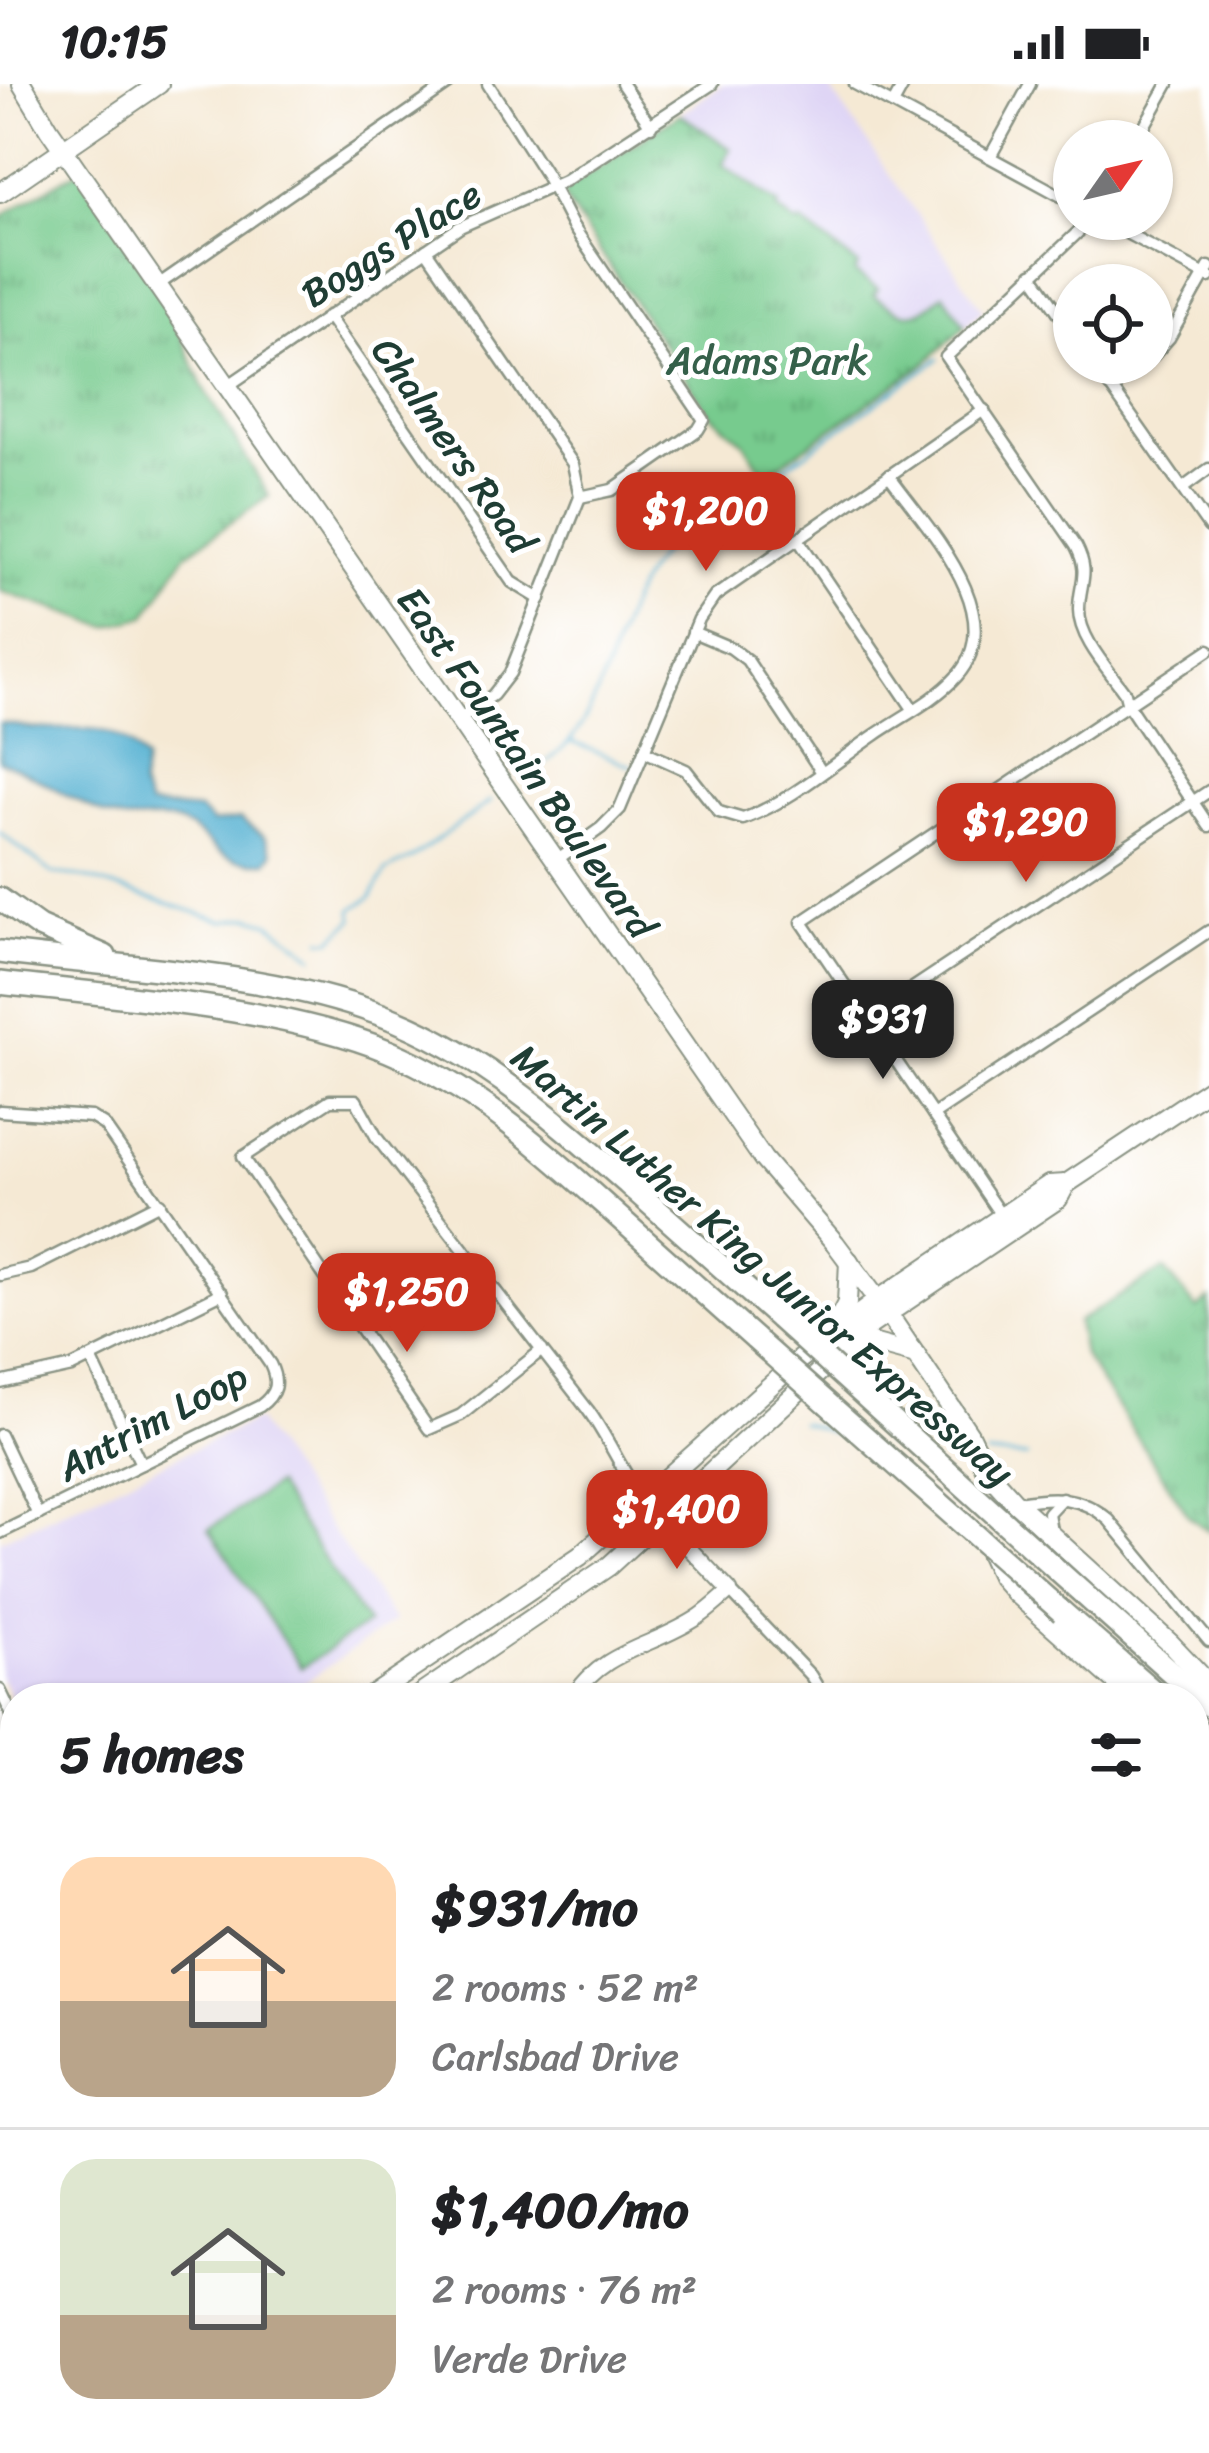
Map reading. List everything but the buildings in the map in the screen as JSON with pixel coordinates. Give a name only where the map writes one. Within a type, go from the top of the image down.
[{"type":"highway","points":[[0,899],[39,927],[146,969]]},
{"type":"highway","name":"Martin Luther King Junior Expressway","points":[[0,952],[334,999],[462,1052],[555,1120],[1183,1683]]},
{"type":"highway","name":"Martin Luther King Junior Expressway","points":[[0,983],[310,1027],[387,1051],[486,1105],[544,1150],[1144,1683]]},
{"type":"highway","points":[[0,996],[195,1016],[256,1016]]},
{"type":"main road","name":"East Fountain Boulevard","points":[[22,84],[763,1159],[883,1307],[970,1435],[986,1476],[1009,1509],[1052,1533],[1208,1683]]},
{"type":"main road","points":[[0,193],[159,84]]},
{"type":"main road","points":[[883,1307],[1058,1199],[1066,1184],[1209,1089]]},
{"type":"main road","points":[[392,1683],[560,1572],[750,1401],[1002,1217],[1049,1185],[1066,1184]]},
{"type":"main road","points":[[437,1683],[578,1589],[643,1536],[834,1344],[847,1304],[849,1261]]},
{"type":"main road","points":[[834,1344],[872,1342],[916,1355]]},
{"type":"main road","name":"East Fountain Boulevard","points":[[984,1539],[986,1476]]},
{"type":"main road","points":[[984,1539],[1000,1576],[1014,1592],[1117,1683]]},
{"type":"street","points":[[158,285],[449,84]]},
{"type":"street","points":[[488,84],[572,225],[704,420],[698,430],[612,490],[580,497]]},
{"type":"street","points":[[622,84],[651,126]]},
{"type":"street","name":"Boggs Place","points":[[229,385],[460,227],[552,187],[712,84]]},
{"type":"street","points":[[854,84],[1053,192]]},
{"type":"street","points":[[892,104],[904,84]]},
{"type":"street","points":[[990,157],[1030,84]]},
{"type":"street","points":[[1148,120],[1168,84]]},
{"type":"street","points":[[1072,240],[946,356],[1076,546],[1085,581],[1079,610],[1082,626],[1209,826]]},
{"type":"street","points":[[1140,240],[1208,273],[1173,330]]},
{"type":"street","points":[[426,250],[573,464],[580,497],[504,685],[458,721]]},
{"type":"street","points":[[1032,274],[1053,304]]},
{"type":"street","name":"Chalmers Road","points":[[328,316],[512,581],[540,598]]},
{"type":"street","points":[[1108,384],[1209,527]]},
{"type":"street","points":[[1110,387],[1114,384]]},
{"type":"street","points":[[555,861],[620,809],[693,632],[715,596],[984,410]]},
{"type":"street","points":[[1183,488],[1209,469]]},
{"type":"street","points":[[644,751],[686,770],[713,806],[743,819],[914,709],[976,660],[975,619],[967,590],[890,475]]},
{"type":"street","points":[[797,539],[914,709]]},
{"type":"street","points":[[1085,581],[1101,584]]},
{"type":"street","points":[[693,632],[747,660],[821,771]]},
{"type":"street","points":[[1002,1217],[802,922],[1209,650]]},
{"type":"street","points":[[868,1018],[1209,791]]},
{"type":"street","points":[[730,831],[733,818]]},
{"type":"street","points":[[933,1115],[1209,931]]},
{"type":"street","points":[[542,1350],[460,1414],[429,1429],[243,1157],[330,1100],[356,1100],[377,1138],[542,1350],[597,1423],[644,1501],[815,1683]]},
{"type":"street","name":"Antrim Loop","points":[[0,1111],[98,1120],[113,1134],[270,1364],[275,1390],[260,1406],[0,1533]]},
{"type":"street","points":[[0,1275],[31,1268],[160,1203]]},
{"type":"street","points":[[0,1383],[53,1374],[222,1293]]},
{"type":"street","points":[[91,1358],[142,1464]]},
{"type":"street","points":[[0,1435],[38,1515]]},
{"type":"street","points":[[1052,1533],[1048,1513],[1061,1498]]},
{"type":"street","points":[[984,1539],[1009,1509],[1061,1498],[1092,1506],[1209,1641]]},
{"type":"street","points":[[582,1683],[604,1664],[701,1616],[730,1591]]},
{"type":"shaded area","points":[[723,84],[827,84],[983,310],[965,326],[944,295],[922,312],[901,314],[872,294],[686,209],[731,150],[680,114]]},
{"type":"shaded area","points":[[256,1420],[394,1621],[304,1683],[4,1683],[0,1675],[0,1540]]},
{"type":"green space","name":"Adams Park","points":[[680,114],[731,149],[722,164],[779,205],[777,210],[858,265],[855,273],[878,289],[873,295],[909,314],[944,294],[965,326],[923,365],[765,475],[743,441],[709,413],[564,198],[565,189]]},
{"type":"green space","points":[[80,169],[158,285],[203,386],[269,496],[186,554],[146,616],[108,627],[0,591],[0,217]]},
{"type":"green space","points":[[1164,1269],[1197,1309],[1209,1299],[1209,1532],[1189,1516],[1083,1355],[1077,1322]]},
{"type":"green space","points":[[275,1485],[367,1624],[301,1668],[209,1529]]},
{"type":"water","points":[[0,723],[91,729],[118,737],[145,761],[141,787],[149,806],[199,810],[212,823],[240,819],[265,837],[273,853],[267,862],[232,859],[176,822],[126,820],[89,807],[0,761]]},
{"type":"waterway","points":[[526,777],[566,746],[589,712],[634,595],[661,554],[939,359]]},
{"type":"waterway","points":[[572,742],[632,766]]},
{"type":"waterway","points":[[322,939],[331,940],[353,920],[352,910],[371,897],[386,871],[412,858],[491,801]]},
{"type":"waterway","points":[[0,833],[53,874],[82,877],[224,921],[250,917],[270,923],[314,956]]},
{"type":"waterway","points":[[801,1423],[852,1438]]},
{"type":"waterway","points":[[885,1444],[906,1446]]},
{"type":"waterway","points":[[939,1449],[971,1453]]},
{"type":"waterway","points":[[987,1455],[1027,1457]]}]
